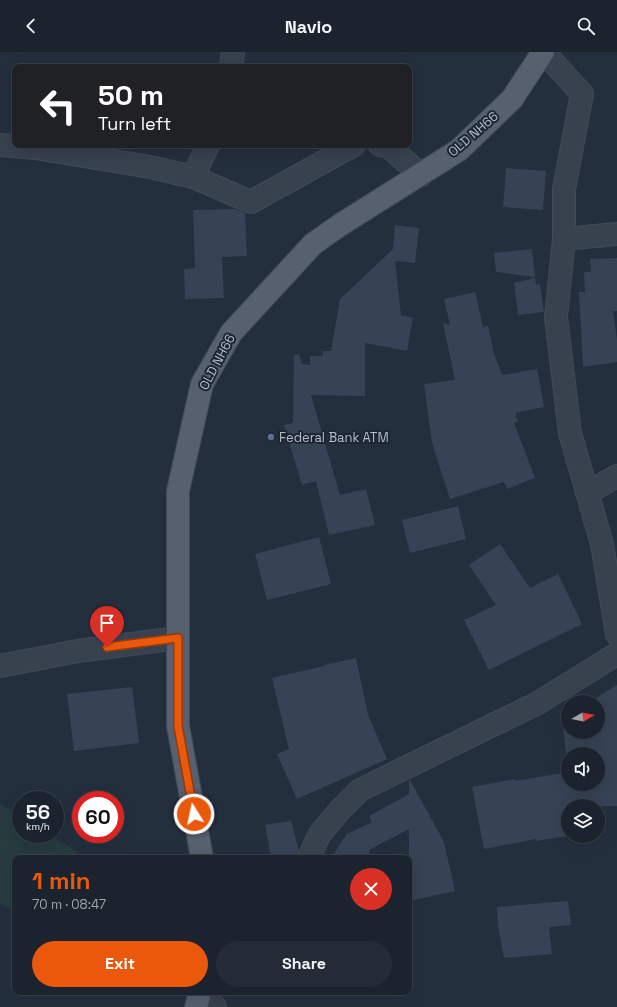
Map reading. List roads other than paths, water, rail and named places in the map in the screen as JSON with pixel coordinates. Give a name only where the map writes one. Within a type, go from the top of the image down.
[{"type":"main road","name":"OLD NH66","points":[[201,855],[178,726],[178,491],[202,384],[230,333],[314,244],[340,225],[459,150],[512,99],[544,52]]},
{"type":"street","points":[[231,64],[233,52]]},
{"type":"street","points":[[544,52],[582,94],[564,189],[564,239],[556,317],[570,433],[602,544],[617,634]]},
{"type":"street","points":[[0,145],[12,146]]},
{"type":"street","points":[[35,148],[150,167],[193,177],[251,202],[349,148]]},
{"type":"street","points":[[193,177],[207,148]]},
{"type":"street","points":[[390,148],[421,175]]},
{"type":"street","points":[[564,239],[617,234]]},
{"type":"street","points":[[587,493],[617,476]]},
{"type":"street","points":[[0,666],[78,651],[178,638]]},
{"type":"street","points":[[310,855],[319,835],[340,810],[360,790],[538,703],[617,654]]},
{"type":"place","name":"Federal Bank ATM","points":[[271,437]]}]
